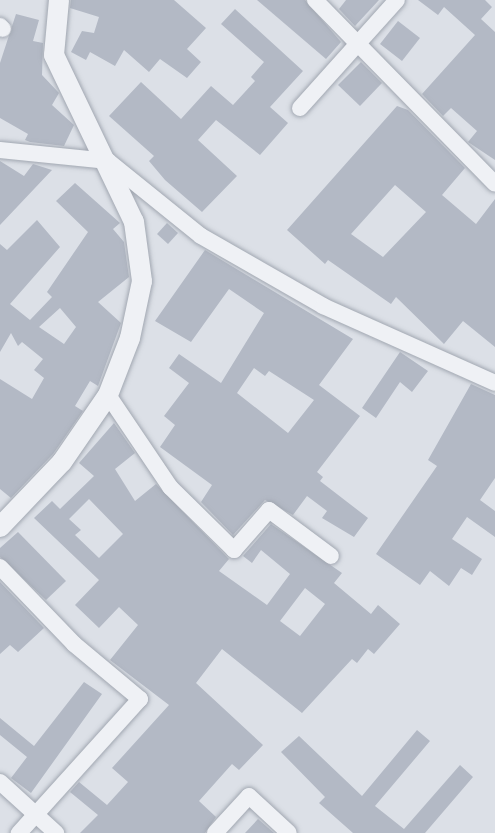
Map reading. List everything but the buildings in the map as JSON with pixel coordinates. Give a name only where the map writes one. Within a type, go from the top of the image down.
[{"type":"street","points":[[0,527],[62,462],[108,395],[130,338],[142,281],[134,222],[108,161],[54,55],[59,0]]},
{"type":"street","points":[[315,0],[495,184]]},
{"type":"street","points":[[300,108],[397,0]]},
{"type":"street","points":[[0,150],[108,161],[201,236],[323,306],[495,382]]},
{"type":"street","points":[[108,395],[170,487],[234,550],[269,510],[331,556]]},
{"type":"street","points":[[0,567],[74,644],[140,699],[34,813],[19,833]]},
{"type":"street","points":[[0,782],[56,833]]},
{"type":"street","points":[[215,833],[249,796],[289,833]]}]
